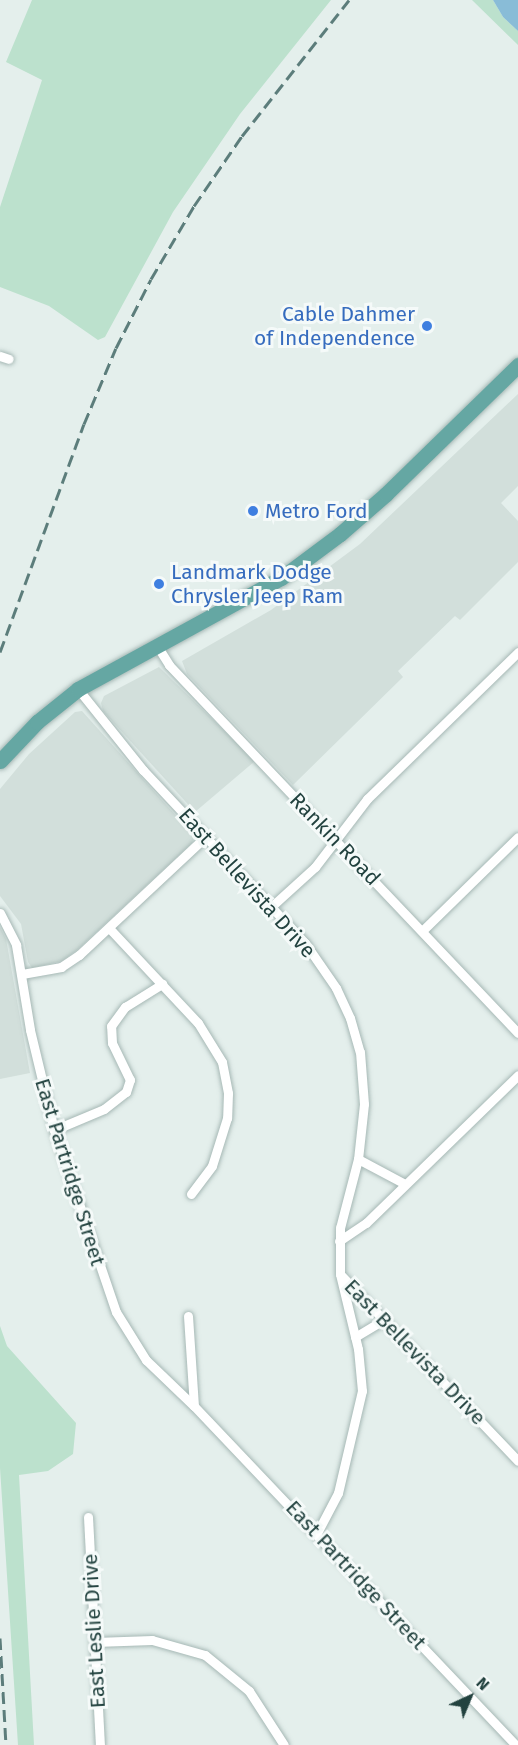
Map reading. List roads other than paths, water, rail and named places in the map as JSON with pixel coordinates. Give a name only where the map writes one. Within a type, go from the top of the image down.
[{"type":"main road","points":[[0,761],[37,722],[78,689],[156,644],[281,578],[340,534],[386,494],[518,365]]},
{"type":"street","name":"Rankin Road","points":[[156,644],[169,665],[518,1033]]},
{"type":"street","points":[[272,906],[315,867],[367,799],[518,652]]},
{"type":"street","name":"East Bellevista Drive","points":[[78,689],[143,770],[305,943],[350,1018],[360,1052],[364,1088],[358,1159],[339,1242],[340,1274],[518,1461]]},
{"type":"street","points":[[22,974],[61,967],[109,928],[206,836]]},
{"type":"street","points":[[422,931],[518,837]]},
{"type":"street","name":"East Partridge Street","points":[[0,913],[13,932],[30,1030],[54,1130],[116,1312],[146,1360],[194,1406],[317,1533],[516,1745]]},
{"type":"street","points":[[109,928],[162,984],[214,1045],[228,1094],[227,1118],[212,1166],[191,1194]]},
{"type":"street","points":[[54,1130],[104,1109],[126,1092],[130,1080],[112,1043],[111,1026],[124,1007],[162,984]]},
{"type":"street","points":[[339,1242],[366,1223],[518,1075]]},
{"type":"street","points":[[358,1159],[405,1184]]},
{"type":"street","points":[[317,1533],[338,1493],[358,1413],[362,1372],[340,1274]]},
{"type":"street","points":[[188,1316],[194,1406]]},
{"type":"street","points":[[355,1337],[385,1319]]},
{"type":"street","name":"East Leslie Drive","points":[[88,1517],[100,1745]]},
{"type":"street","points":[[94,1642],[152,1640],[205,1655],[249,1691],[284,1745]]},
{"type":"water","points":[[493,0],[518,0],[518,31],[503,17]]},
{"type":"railway","points":[[0,652],[84,424],[116,348],[151,279],[194,206],[242,136],[349,0]]},
{"type":"railway","points":[[0,1638],[6,1745]]},
{"type":"place","name":"Cable Dahmer of Independence","points":[[427,326]]},
{"type":"place","name":"Metro Ford","points":[[253,511]]},
{"type":"place","name":"Landmark Dodge Chrysler Jeep Ram","points":[[159,584]]}]
